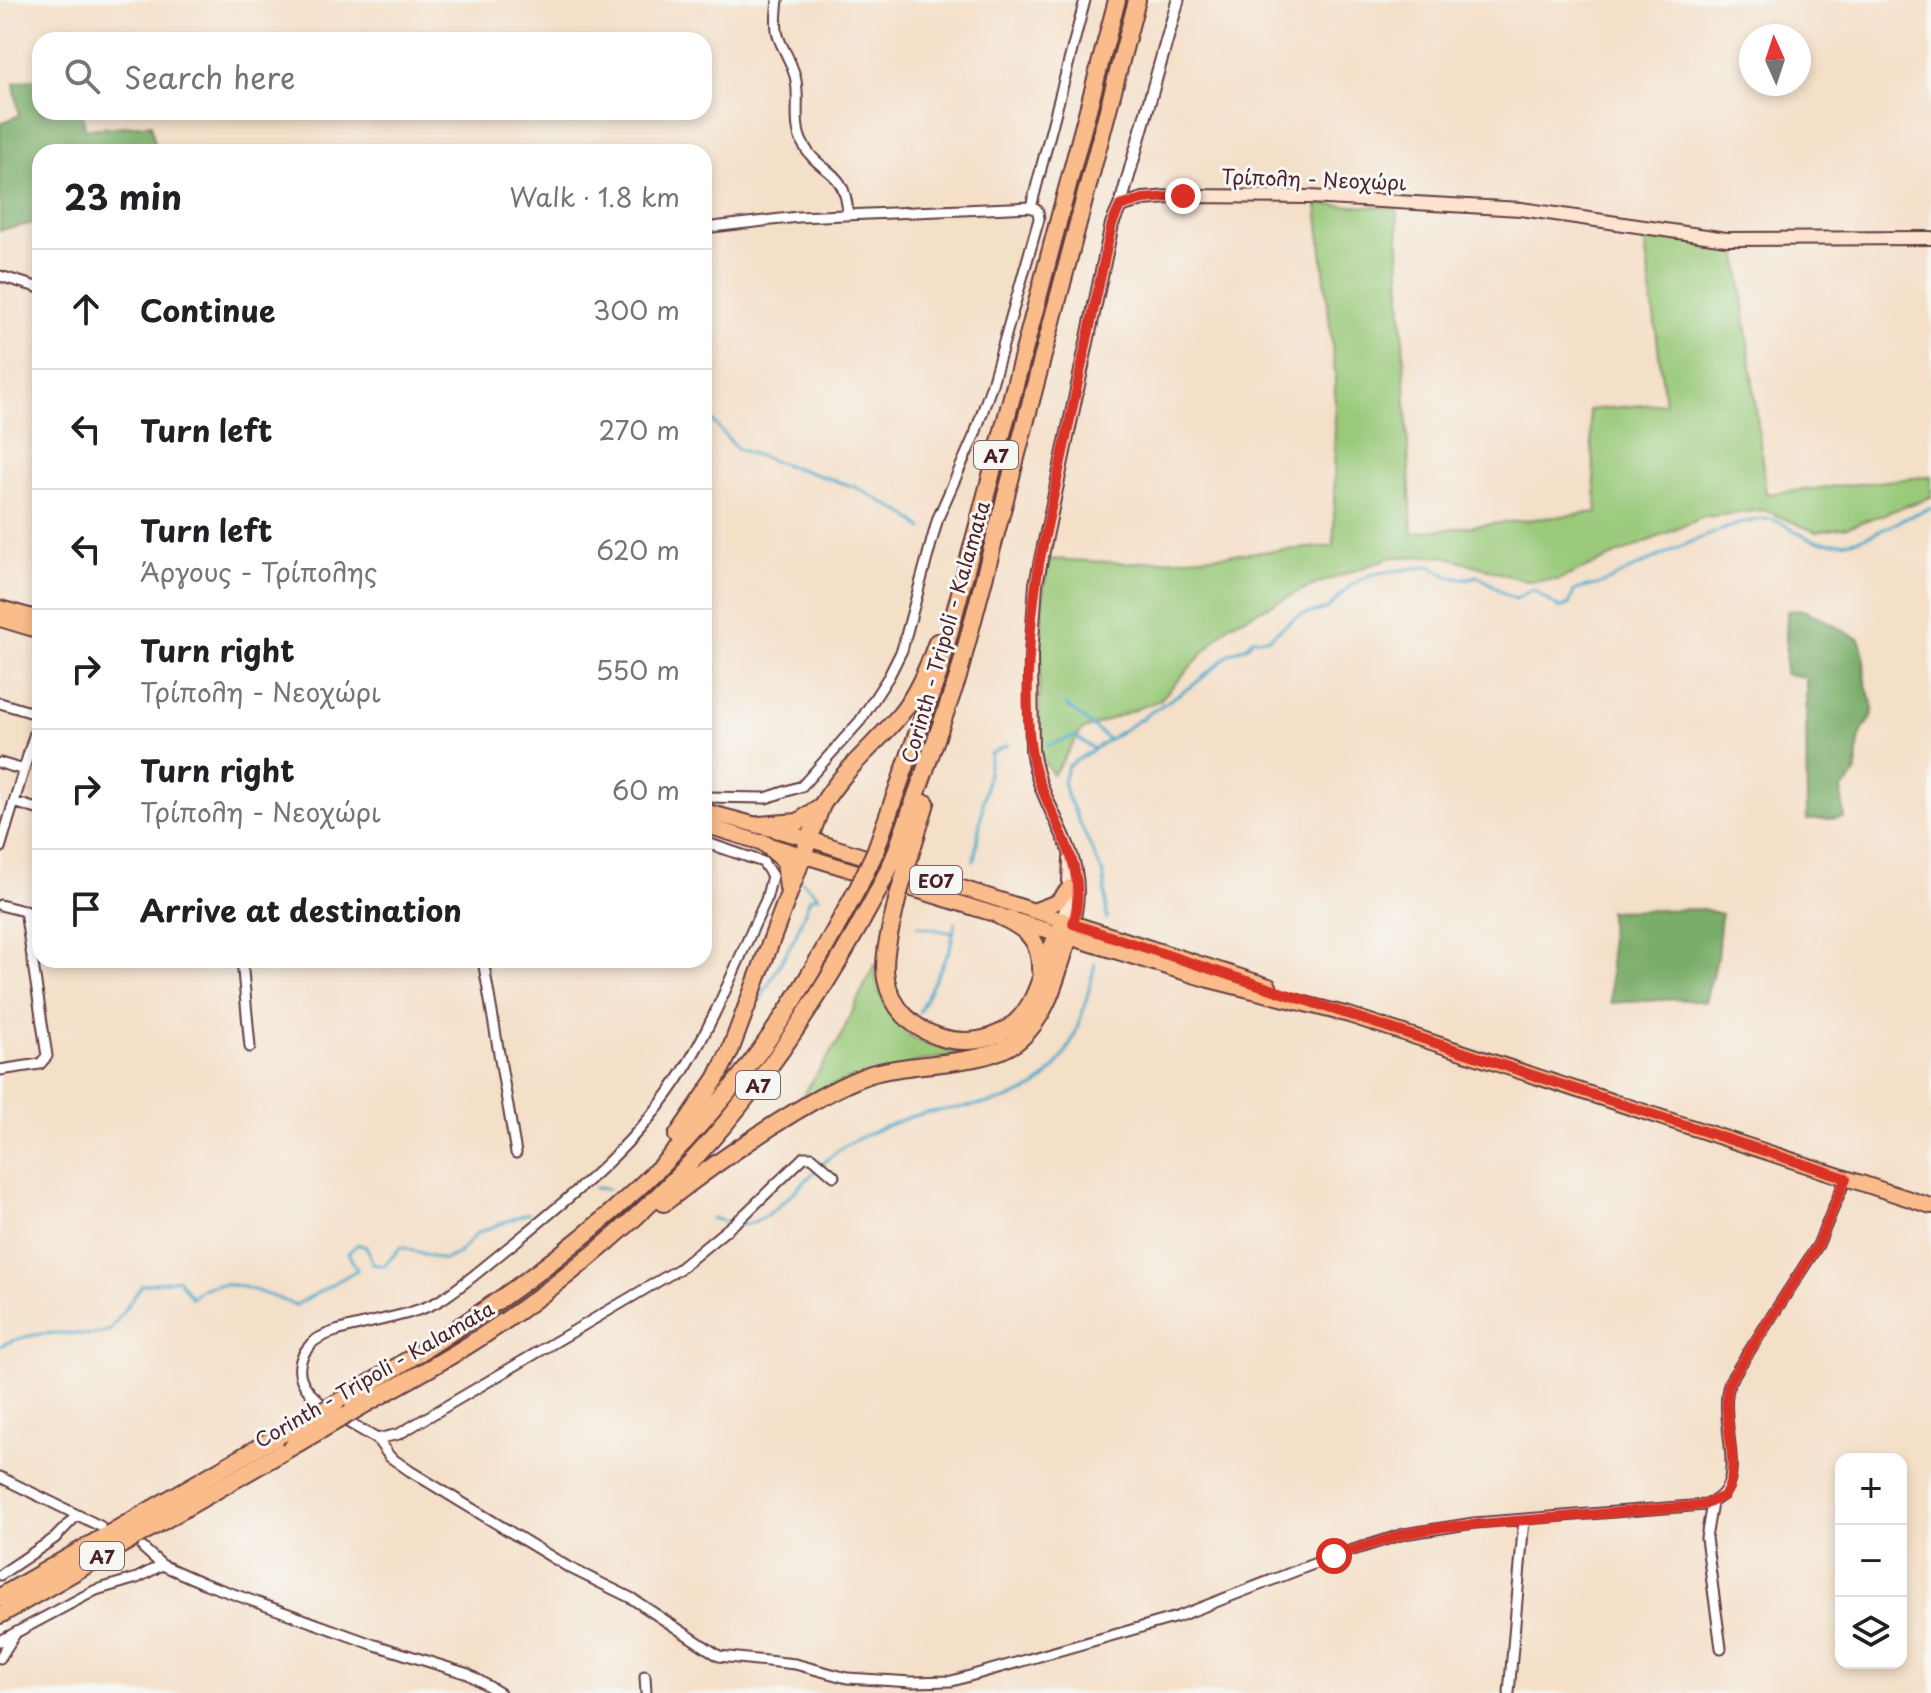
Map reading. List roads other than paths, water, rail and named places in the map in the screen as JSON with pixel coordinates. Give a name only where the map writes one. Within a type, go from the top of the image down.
[{"type":"highway","name":"Corinth - Tripoli - Kalamata","points":[[0,1597],[335,1404],[505,1298],[590,1234],[633,1195],[713,1110],[755,1058],[804,985],[859,886],[918,737],[964,576],[1117,0]]},
{"type":"highway","name":"Corinth - Tripoli - Kalamata","points":[[0,1615],[484,1335],[602,1249],[675,1180],[758,1085],[820,996],[877,893],[901,860],[942,725],[1137,0]]},
{"type":"highway","points":[[633,1195],[716,1079],[822,805],[835,784],[913,697],[964,576]]},
{"type":"highway","points":[[759,825],[798,822],[822,805]]},
{"type":"highway","points":[[764,843],[785,861],[788,893]]},
{"type":"highway","points":[[901,860],[886,955],[886,980],[898,1008],[926,1032],[964,1042],[997,1035],[1015,1023],[1028,1008],[1040,974],[1066,929]]},
{"type":"highway","points":[[999,916],[1032,935],[1039,951],[1040,974]]},
{"type":"highway","points":[[602,1249],[712,1168],[843,1086],[897,1067],[994,1052],[1019,1040],[1039,1016],[1066,929]]},
{"type":"main road","name":"Τρίπολη - Νεοχώρι","points":[[1120,206],[1143,199],[1183,196],[1309,197],[1521,209],[1726,239],[1931,238]]},
{"type":"main road","points":[[1066,929],[1079,882],[1033,761],[1032,614],[1052,498],[1112,224],[1120,206]]},
{"type":"main road","points":[[0,608],[32,617]]},
{"type":"main road","points":[[0,619],[32,629]]},
{"type":"main road","name":"ΕΟ7","points":[[712,813],[809,839],[1033,911],[1066,929]]},
{"type":"main road","name":"ΕΟ7","points":[[712,827],[999,916],[1066,929],[1209,980],[1333,1010],[1931,1206]]},
{"type":"main road","points":[[1066,929],[1071,855]]},
{"type":"main road","points":[[1033,911],[1057,902],[1070,887]]},
{"type":"street","points":[[778,0],[776,34],[795,75],[799,133],[812,156],[837,176],[847,200],[848,214]]},
{"type":"street","points":[[1031,207],[1085,0]]},
{"type":"street","points":[[1120,206],[1178,0]]},
{"type":"street","points":[[712,227],[766,219],[848,214],[1031,207],[1039,214],[1038,227],[992,384],[975,434],[938,518],[906,636],[889,676],[860,721],[802,786],[784,795],[766,798],[712,797]]},
{"type":"street","points":[[0,276],[32,286]]},
{"type":"street","points":[[0,703],[32,713]]},
{"type":"street","points":[[0,848],[4,821],[14,802],[32,742]]},
{"type":"street","points":[[0,763],[24,770]]},
{"type":"street","points":[[14,802],[32,808]]},
{"type":"street","points":[[712,845],[763,862],[771,870],[771,883],[695,1050],[646,1125],[592,1179],[438,1302],[406,1316],[329,1332],[310,1345],[301,1366],[302,1385],[308,1394],[358,1430],[377,1439],[390,1457],[410,1471],[568,1567],[631,1598],[719,1656],[795,1664],[860,1679],[952,1681],[1177,1617],[1334,1556],[1404,1534],[1524,1519],[1712,1503],[1724,1496],[1732,1478],[1725,1405],[1730,1381],[1818,1245],[1846,1178]]},
{"type":"street","points":[[0,905],[32,913]]},
{"type":"street","points":[[25,911],[32,957]]},
{"type":"street","points":[[0,1070],[40,1064],[47,1056],[34,968]]},
{"type":"street","points":[[243,968],[250,1047]]},
{"type":"street","points":[[484,968],[516,1153]]},
{"type":"street","points":[[377,1439],[399,1434],[679,1269],[729,1229],[804,1157],[812,1157],[834,1176]]},
{"type":"street","points":[[0,1477],[100,1526]]},
{"type":"street","points":[[1712,1503],[1706,1538],[1721,1648]]},
{"type":"street","points":[[0,1575],[48,1543],[77,1515]]},
{"type":"street","points":[[1509,1693],[1524,1519]]},
{"type":"street","points":[[143,1548],[162,1565],[372,1644],[468,1674],[500,1693]]},
{"type":"street","points":[[0,1641],[96,1590],[137,1578],[162,1565]]},
{"type":"street","points":[[0,1658],[17,1631]]},
{"type":"street","points":[[645,1676],[646,1693]]},
{"type":"waterway","points":[[712,420],[737,449],[855,487],[907,515],[923,529]]},
{"type":"waterway","points":[[1107,919],[1104,876],[1066,793],[1063,781],[1068,766],[1196,683],[1231,653],[1248,646],[1252,639],[1269,638],[1297,616],[1327,609],[1351,585],[1372,574],[1431,566],[1453,577],[1464,579],[1477,576],[1516,599],[1532,589],[1559,608],[1569,605],[1574,591],[1604,583],[1733,526],[1767,519],[1817,541],[1848,542],[1931,508]]},
{"type":"waterway","points":[[1065,704],[1107,738]]},
{"type":"waterway","points":[[1047,746],[1075,736],[1094,749]]},
{"type":"waterway","points":[[974,861],[991,753],[1008,745]]},
{"type":"waterway","points":[[756,1007],[796,935],[810,898],[819,896],[802,881]]},
{"type":"waterway","points":[[919,1012],[950,949],[955,923]]},
{"type":"waterway","points":[[918,926],[953,933]]},
{"type":"waterway","points":[[737,1225],[765,1216],[835,1153],[864,1136],[913,1116],[1008,1099],[1034,1087],[1059,1063],[1076,1032],[1095,964]]},
{"type":"waterway","points":[[595,1188],[608,1189]]},
{"type":"waterway","points":[[0,1346],[38,1335],[92,1335],[104,1332],[111,1329],[142,1285],[178,1279],[192,1298],[202,1289],[228,1285],[257,1291],[296,1305],[357,1270],[348,1253],[358,1244],[366,1247],[373,1264],[384,1266],[401,1247],[444,1260],[458,1254],[477,1233],[528,1213]]},
{"type":"waterway","points":[[711,1218],[730,1223]]}]
